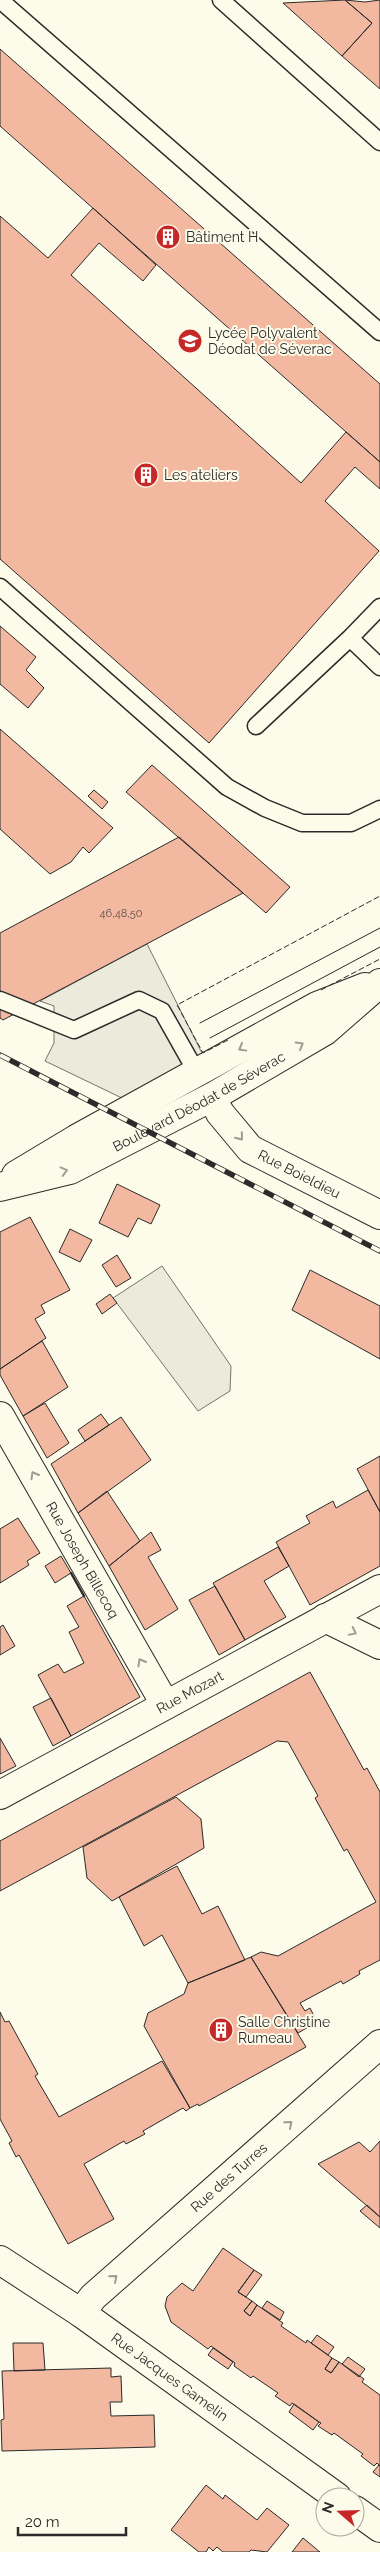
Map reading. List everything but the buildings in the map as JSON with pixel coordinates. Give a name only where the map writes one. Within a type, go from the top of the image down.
[{"type":"street","name":"Boulevard Déodat de Séverac","points":[[0,1186],[76,1139],[317,1006],[380,982]]},
{"type":"street","name":"Boulevard Déodat de Séverac","points":[[0,1186],[70,1170],[83,1165],[212,1097],[325,1030],[380,982]]},
{"type":"street","name":"Rue Boieldieu","points":[[212,1097],[220,1113],[250,1149],[380,1215]]},
{"type":"street","name":"Rue Joseph Billecoq","points":[[0,1416],[165,1704]]},
{"type":"street","name":"Rue Mozart","points":[[0,1795],[380,1589]]},
{"type":"street","points":[[325,1618],[380,1645]]},
{"type":"street","name":"Rue des Turres","points":[[81,2313],[93,2297],[378,2051]]},
{"type":"street","name":"Rue Jacques Gamelin","points":[[0,2260],[81,2313],[323,2487]]},
{"type":"street","points":[[365,2517],[380,2528]]},
{"type":"lane","points":[[0,0],[380,332]]},
{"type":"lane","points":[[222,0],[380,142]]},
{"type":"lane","points":[[0,587],[227,787],[265,808],[302,824],[351,823],[380,809]]},
{"type":"lane","points":[[256,726],[350,638],[380,607]]},
{"type":"lane","points":[[350,638],[380,667]]},
{"type":"lane","points":[[0,1000],[74,1030],[139,1000],[162,1011],[197,1073]]},
{"type":"shaded area","points":[[147,944],[204,1057],[124,1099],[45,1061],[54,1043],[54,1006],[40,1001]]},
{"type":"shaded area","points":[[162,1266],[231,1366],[230,1391],[198,1411],[113,1298]]},
{"type":"tram line","points":[[200,1023],[380,928]]},
{"type":"tram line","points":[[210,1038],[380,947]]},
{"type":"railway","points":[[0,1055],[380,1251]]},
{"type":"fence","points":[[228,1040],[203,1053],[177,1005],[380,896]]},
{"type":"fence","points":[[321,990],[380,959]]},
{"type":"wall","points":[[71,1573],[84,1596]]},
{"type":"place","name":"Bâtiment H","points":[[168,237]]},
{"type":"place","name":"Lycée Polyvalent Déodat de Séverac","points":[[190,341]]},
{"type":"place","name":"Les ateliers","points":[[146,475]]},
{"type":"place","name":"Salle Christine Rumeau","points":[[221,2030]]}]
